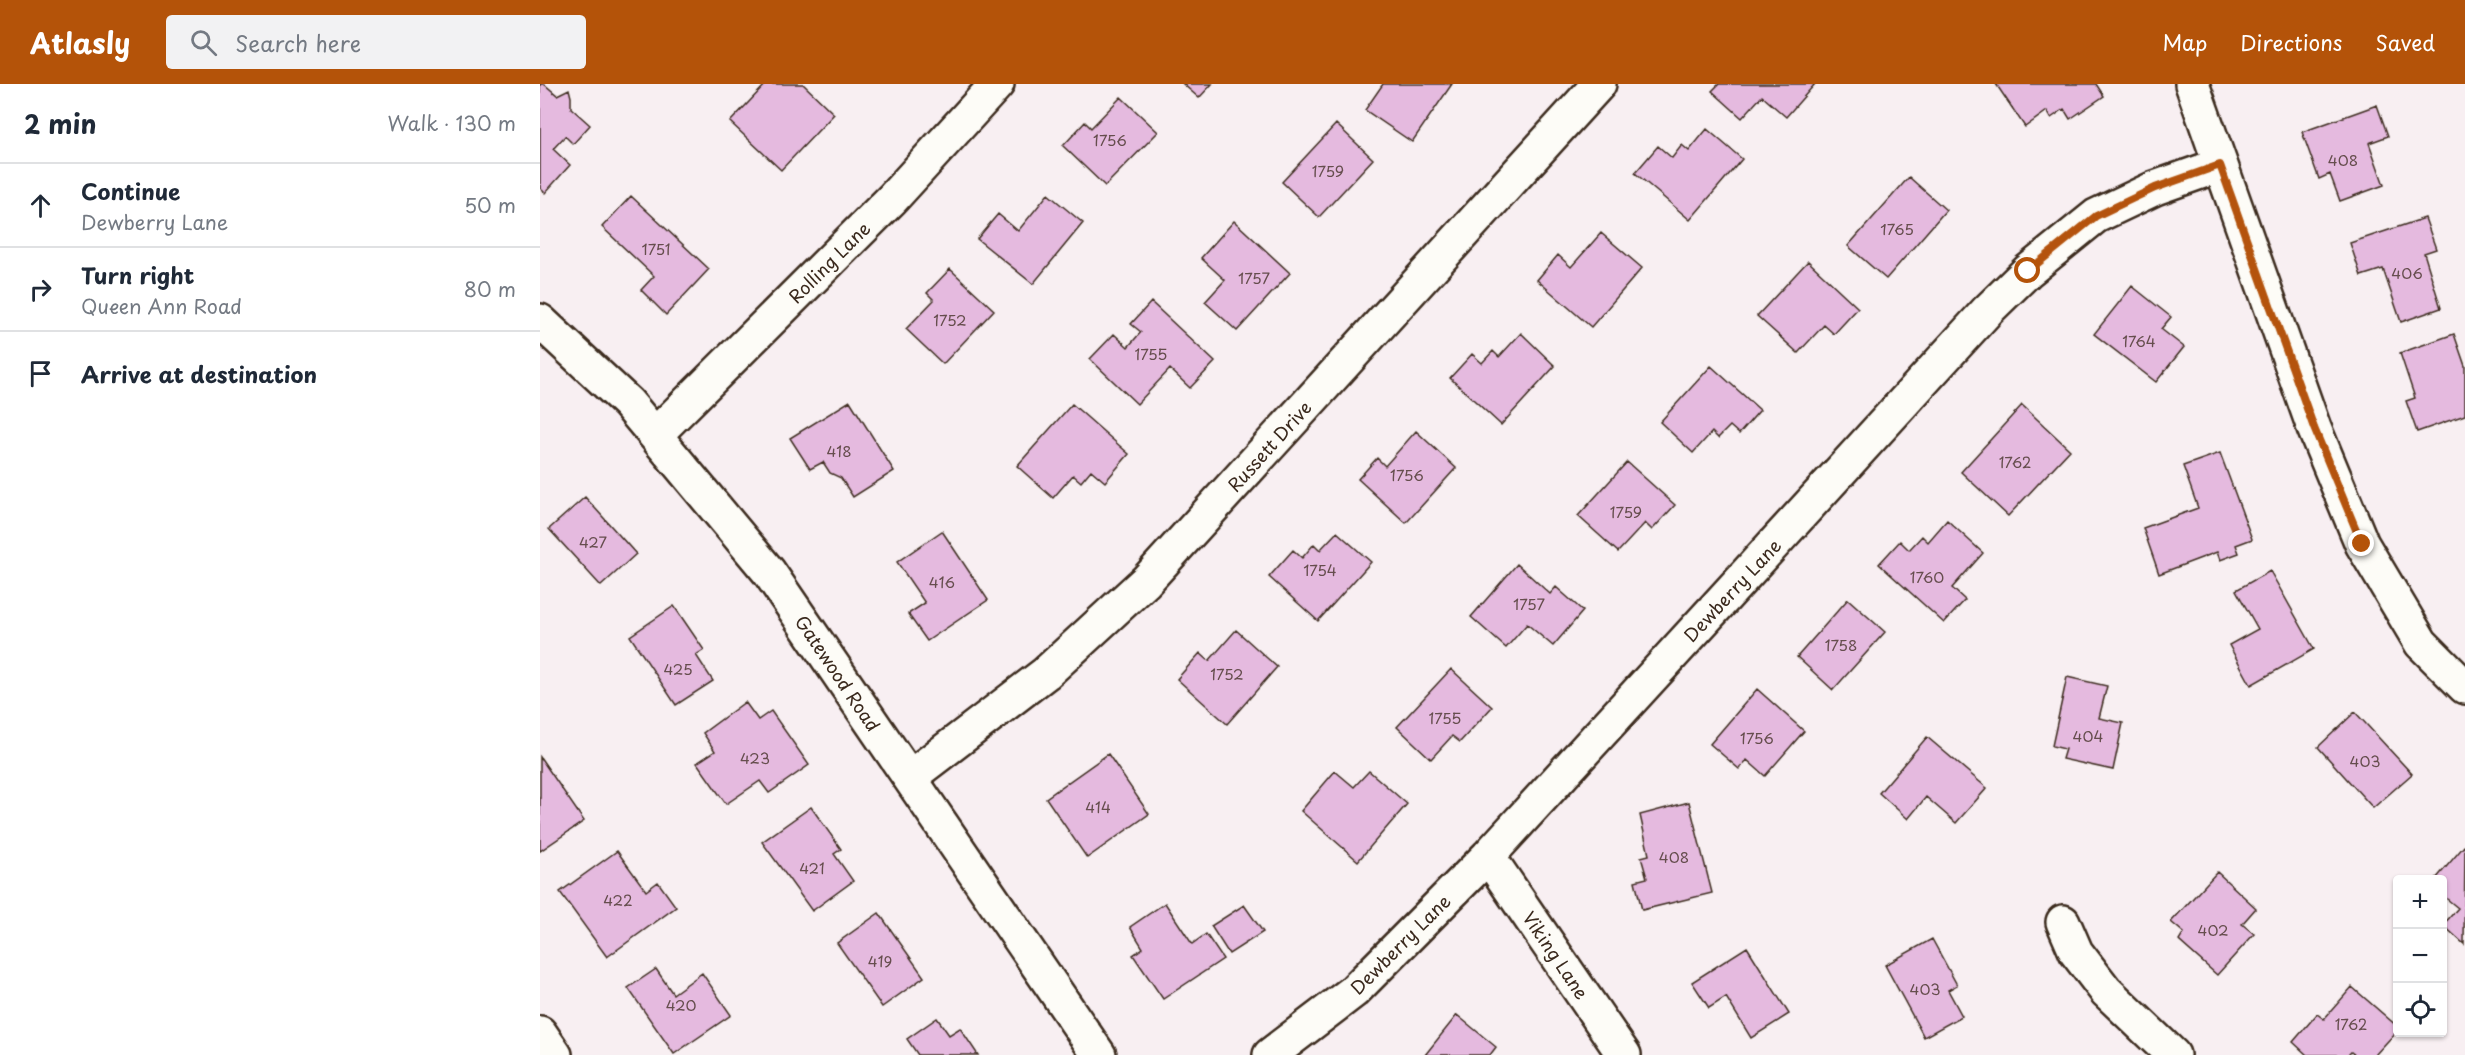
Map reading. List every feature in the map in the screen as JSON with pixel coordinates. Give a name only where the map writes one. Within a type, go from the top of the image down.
[{"type":"street","name":"Rolling Lane","points":[[655,435],[892,199],[997,84]]},
{"type":"street","name":"Russett Drive","points":[[910,777],[1046,673],[1146,580],[1599,84]]},
{"type":"street","points":[[2192,84],[2314,428],[2362,544],[2421,644],[2465,687]]},
{"type":"street","name":"Dewberry Lane","points":[[1270,1055],[1354,991],[1488,856],[1988,310],[2028,271],[2096,216],[2155,188],[2220,165]]},
{"type":"street","name":"Gatewood Road","points":[[540,321],[628,403],[769,572],[1099,1055]]},
{"type":"street","name":"Viking Lane","points":[[1488,856],[1624,1055]]},
{"type":"street","points":[[2063,922],[2076,952],[2106,991],[2173,1055]]},
{"type":"street","points":[[540,1033],[555,1055]]},
{"type":"building","points":[[540,84],[544,84],[557,95],[569,89],[571,108],[590,125],[573,144],[565,136],[553,149],[570,165],[545,193],[540,188]]},
{"type":"building","points":[[766,84],[803,84],[834,114],[781,170],[730,122]]},
{"type":"building","points":[[1183,84],[1212,84],[1199,98]]},
{"type":"building","points":[[1383,84],[1452,84],[1412,142],[1365,110]]},
{"type":"building","points":[[1719,84],[1815,84],[1786,117],[1762,96],[1742,118],[1712,91]]},
{"type":"building","points":[[1996,84],[2096,84],[2104,96],[2070,119],[2064,109],[2051,118],[2047,111],[2025,127]]},
{"type":"building","points":[[1121,97],[1158,132],[1105,186],[1063,146],[1085,122],[1091,128]]},
{"type":"building","points":[[2377,105],[2388,136],[2369,143],[2384,185],[2340,201],[2330,174],[2319,179],[2302,132]]},
{"type":"building","points":[[1336,124],[1373,159],[1319,217],[1282,182]]},
{"type":"building","points":[[1707,129],[1742,159],[1690,220],[1635,173],[1658,146],[1672,158],[1682,145],[1689,151]]},
{"type":"building","points":[[1909,177],[1946,210],[1886,279],[1848,246]]},
{"type":"building","points":[[1048,194],[1083,223],[1033,284],[977,239],[998,214],[1018,231]]},
{"type":"building","points":[[631,196],[709,269],[666,315],[641,290],[654,276],[602,227]]},
{"type":"building","points":[[2425,218],[2436,249],[2424,253],[2441,308],[2401,322],[2383,269],[2361,276],[2350,243]]},
{"type":"building","points":[[1234,221],[1290,273],[1237,331],[1205,302],[1225,280],[1201,258]]},
{"type":"building","points":[[1601,233],[1642,268],[1591,327],[1537,280],[1558,255],[1571,267]]},
{"type":"building","points":[[1808,261],[1858,308],[1834,334],[1824,325],[1798,353],[1757,316]]},
{"type":"building","points":[[950,269],[994,310],[943,364],[906,329],[934,300],[927,293]]},
{"type":"building","points":[[2132,286],[2171,317],[2161,329],[2184,347],[2156,382],[2094,334]]},
{"type":"building","points":[[1151,302],[1215,362],[1190,388],[1170,369],[1137,404],[1090,359],[1114,334],[1128,347],[1141,332],[1131,324]]},
{"type":"building","points":[[1521,333],[1555,366],[1501,425],[1450,378],[1472,354],[1482,363],[1493,351],[1499,357]]},
{"type":"building","points":[[2454,334],[2465,366],[2465,415],[2417,432],[2406,401],[2415,398],[2400,353]]},
{"type":"building","points":[[1711,366],[1760,410],[1739,434],[1730,426],[1718,438],[1712,432],[1693,453],[1660,422]]},
{"type":"building","points":[[850,401],[894,471],[853,497],[841,478],[830,473],[823,462],[810,469],[790,438]]},
{"type":"building","points":[[1072,404],[1129,454],[1105,482],[1091,470],[1081,482],[1073,475],[1053,498],[1017,466]]},
{"type":"building","points":[[2022,405],[2070,450],[2008,516],[1961,472]]},
{"type":"building","points":[[1416,431],[1456,468],[1406,523],[1358,479],[1377,458],[1385,466]]},
{"type":"building","points":[[2220,453],[2252,539],[2236,545],[2239,553],[2220,560],[2217,552],[2159,574],[2143,528],[2198,508],[2183,466]]},
{"type":"building","points":[[1627,462],[1675,505],[1652,530],[1645,523],[1618,552],[1578,516]]},
{"type":"building","points":[[585,497],[636,554],[601,586],[549,529]]},
{"type":"building","points":[[1947,520],[1983,553],[1952,588],[1965,600],[1944,623],[1879,564],[1900,541],[1909,550],[1922,536],[1928,542]]},
{"type":"building","points":[[942,531],[988,600],[927,641],[908,614],[925,603],[897,562]]},
{"type":"building","points":[[1337,532],[1371,562],[1318,621],[1269,577],[1293,550],[1302,558],[1314,544],[1320,550]]},
{"type":"building","points":[[1517,564],[1550,594],[1556,587],[1583,611],[1553,646],[1527,624],[1506,648],[1471,617]]},
{"type":"building","points":[[2270,571],[2314,649],[2251,685],[2229,645],[2258,629],[2236,590]]},
{"type":"building","points":[[1848,599],[1885,632],[1833,690],[1797,657]]},
{"type":"building","points":[[674,606],[704,650],[696,655],[713,681],[676,705],[630,636]]},
{"type":"building","points":[[1236,630],[1277,667],[1227,724],[1177,679],[1200,653],[1209,661]]},
{"type":"building","points":[[1451,669],[1492,707],[1460,742],[1452,736],[1431,759],[1397,727]]},
{"type":"building","points":[[2067,677],[2107,686],[2099,718],[2123,723],[2113,770],[2062,759],[2065,749],[2052,746]]},
{"type":"building","points":[[1757,689],[1804,731],[1765,776],[1747,760],[1739,769],[1710,744]]},
{"type":"building","points":[[745,702],[758,720],[771,711],[809,765],[769,793],[760,781],[726,804],[697,763],[715,751],[703,733]]},
{"type":"building","points":[[2355,712],[2412,774],[2373,808],[2318,747]]},
{"type":"building","points":[[1927,737],[1987,788],[1956,823],[1926,797],[1908,819],[1879,793]]},
{"type":"building","points":[[1108,754],[1149,814],[1087,858],[1046,798]]},
{"type":"building","points":[[540,757],[584,821],[540,851]]},
{"type":"building","points":[[1335,771],[1354,787],[1369,771],[1407,804],[1358,861],[1301,811]]},
{"type":"building","points":[[1689,802],[1712,893],[1642,910],[1635,881],[1647,878],[1641,857],[1649,855],[1640,815]]},
{"type":"building","points":[[811,807],[841,849],[834,854],[853,881],[812,911],[762,842]]},
{"type":"building","points":[[2464,846],[2464,944],[2447,929],[2447,920],[2458,908],[2447,899],[2447,875],[2439,875]]},
{"type":"building","points":[[617,851],[646,891],[658,882],[676,907],[607,957],[560,892]]},
{"type":"building","points":[[2217,872],[2256,908],[2242,924],[2254,934],[2217,975],[2179,941],[2184,933],[2171,922]]},
{"type":"building","points":[[1165,903],[1192,944],[1206,934],[1223,959],[1163,999],[1133,955],[1143,948],[1130,927]]},
{"type":"building","points":[[1244,905],[1263,932],[1229,954],[1211,926]]},
{"type":"building","points":[[879,913],[924,977],[882,1007],[837,943]]},
{"type":"building","points":[[1932,939],[1957,985],[1948,990],[1962,1016],[1924,1037],[1885,965]]},
{"type":"building","points":[[1747,947],[1789,1014],[1751,1038],[1726,997],[1709,1008],[1692,982]]},
{"type":"building","points":[[656,969],[673,994],[702,973],[731,1015],[674,1054],[628,988]]},
{"type":"building","points":[[2352,987],[2393,1023],[2393,1035],[2375,1055],[2355,1055],[2351,1052],[2348,1055],[2307,1055],[2293,1042],[2317,1014],[2324,1019]]},
{"type":"building","points":[[1457,1015],[1496,1047],[1490,1055],[1425,1055]]},
{"type":"building","points":[[937,1018],[949,1035],[960,1028],[978,1055],[918,1055],[907,1039]]},
{"type":"route","points":[[2028,271],[2096,216],[2155,188],[2220,165],[2314,428],[2362,544]]}]
